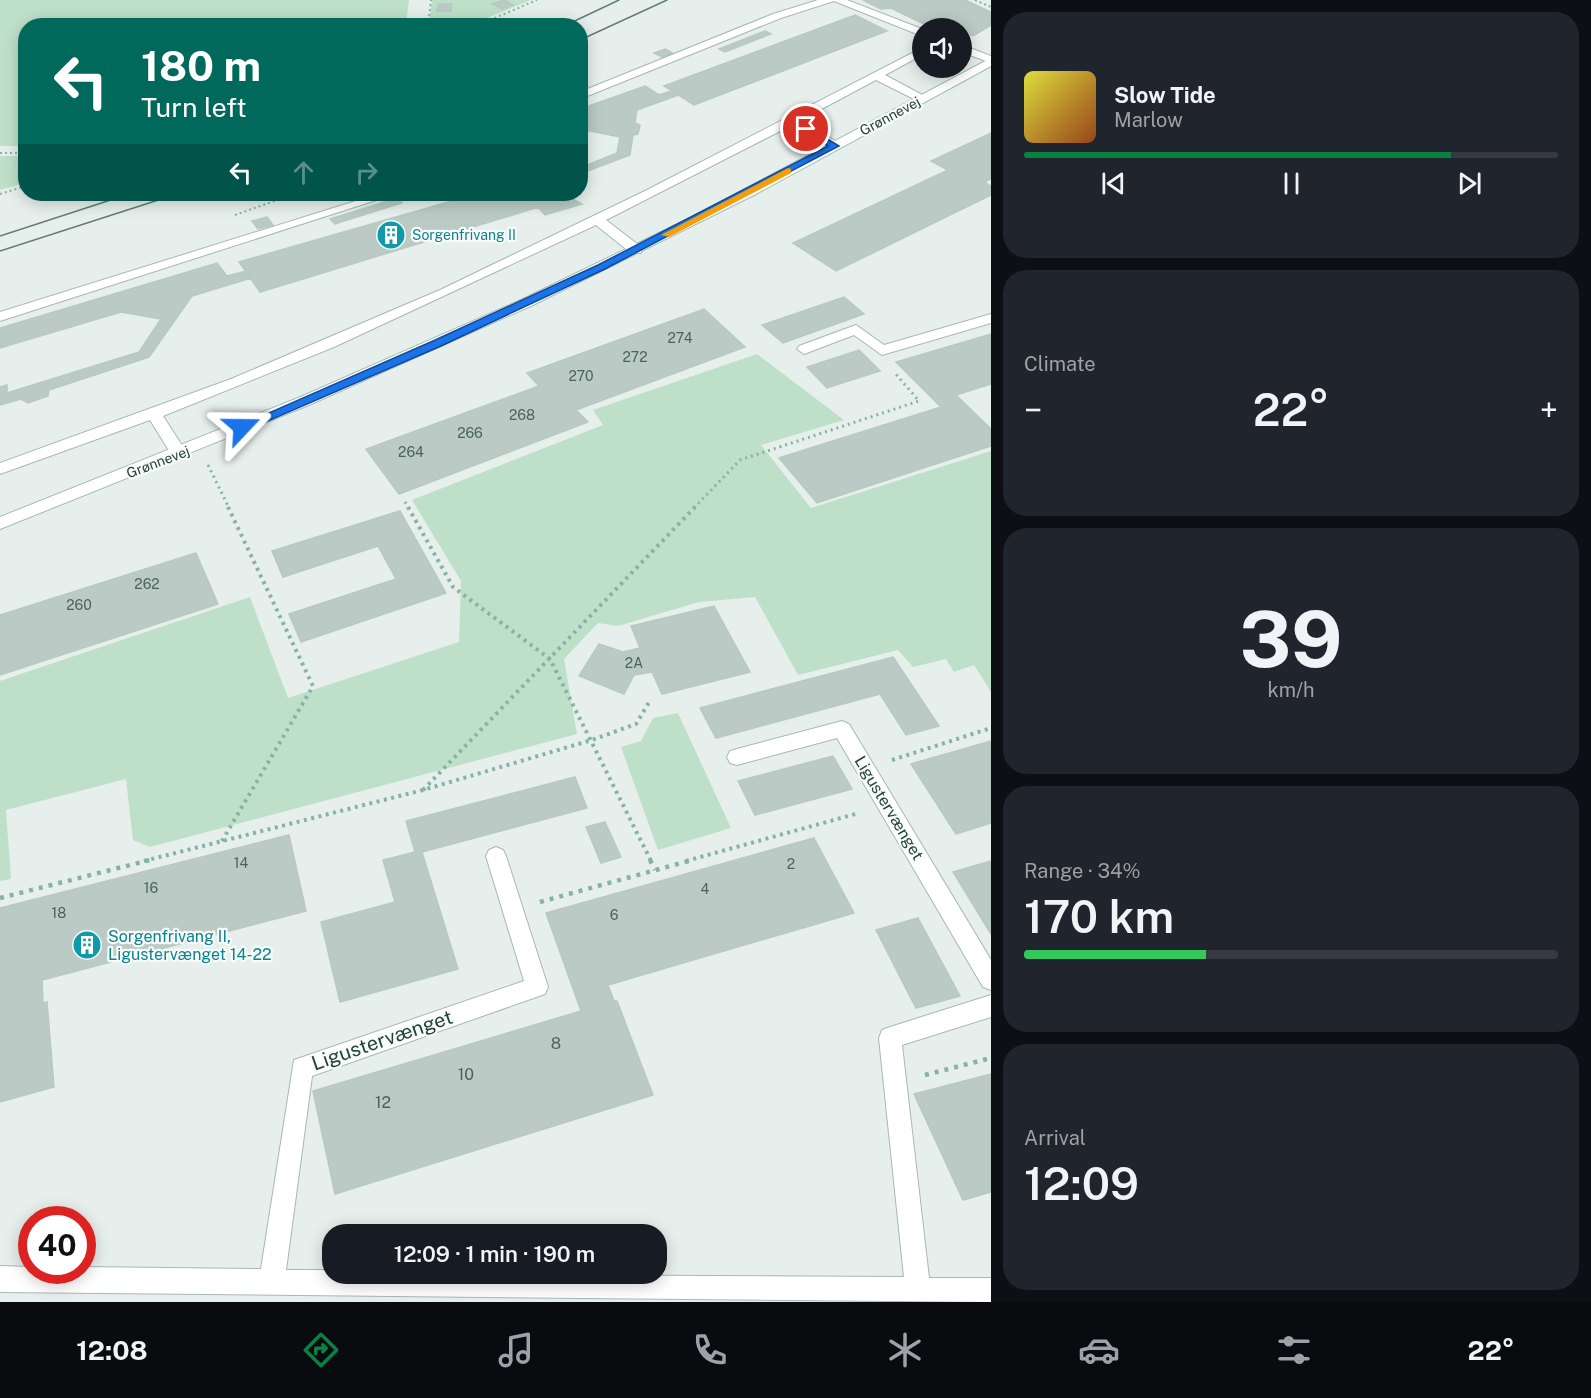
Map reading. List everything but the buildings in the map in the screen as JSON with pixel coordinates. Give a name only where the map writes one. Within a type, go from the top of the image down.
[{"type":"street","points":[[588,93],[777,16],[829,0]]},
{"type":"street","points":[[838,0],[912,29]]},
{"type":"street","points":[[972,52],[991,60]]},
{"type":"street","points":[[0,470],[154,414],[374,325],[598,221],[912,57]]},
{"type":"street","name":"Grønnevej","points":[[0,523],[199,446],[437,344],[636,250],[835,146],[991,60]]},
{"type":"street","points":[[877,76],[922,99]]},
{"type":"street","points":[[791,121],[835,146]]},
{"type":"street","points":[[0,317],[367,201]]},
{"type":"street","points":[[598,221],[636,250]]},
{"type":"street","points":[[804,349],[856,329],[882,350],[991,318]]},
{"type":"street","points":[[154,414],[179,453]]},
{"type":"street","name":"Ligustervænget","points":[[737,757],[842,729],[991,980]]},
{"type":"street","name":"Ligustervænget","points":[[272,1282],[302,1068],[537,987],[496,856]]},
{"type":"street","points":[[918,1290],[891,1038],[991,1006]]},
{"type":"street","points":[[0,1279],[272,1282],[743,1295],[918,1290],[991,1291]]},
{"type":"path","points":[[429,18],[431,0]]},
{"type":"path","points":[[495,18],[537,0]]},
{"type":"path","points":[[975,0],[991,7]]},
{"type":"path","points":[[0,153],[18,153]]},
{"type":"path","points":[[0,194],[18,188]]},
{"type":"path","points":[[423,790],[740,460],[919,401],[882,358],[882,350]]},
{"type":"path","points":[[199,446],[313,686],[222,842]]},
{"type":"path","points":[[405,502],[453,587],[550,659],[655,870]]},
{"type":"path","points":[[0,898],[423,790],[592,740],[636,724],[651,699]]},
{"type":"path","points":[[865,768],[991,728]]},
{"type":"path","points":[[513,909],[887,805]]},
{"type":"path","points":[[896,1083],[991,1058]]},
{"type":"green space","points":[[0,0],[409,0],[407,18],[18,18],[18,146],[0,146]]},
{"type":"green space","points":[[432,0],[531,0],[487,18],[430,18]]},
{"type":"green space","points":[[0,156],[18,156],[18,185],[0,190]]},
{"type":"green space","points":[[757,354],[844,420],[761,445],[811,508],[991,451],[991,692],[974,665],[954,672],[946,659],[913,667],[898,650],[798,675],[755,597],[699,602],[618,626],[598,623],[564,659],[577,734],[150,847],[133,840],[126,779],[6,810],[11,879],[0,881],[0,681],[250,597],[288,698],[459,642],[461,581],[412,500],[603,425],[593,410]]},
{"type":"green space","points":[[678,713],[731,828],[658,850],[621,747],[641,741],[653,718]]},
{"type":"tram line","points":[[581,18],[619,0]]},
{"type":"tram line","points":[[588,36],[667,0]]},
{"type":"tram line","points":[[0,236],[108,201]]},
{"type":"tram line","points":[[0,251],[155,201]]},
{"type":"slow traffic","points":[[666,235],[788,171]]},
{"type":"place","name":"Sorgenfrivang II","points":[[391,235]]},
{"type":"place","name":"Sorgenfrivang II, Ligustervænget 14-22","points":[[87,945]]},
{"type":"route","points":[[242,427],[437,344],[601,267],[735,200],[835,146],[806,129]]}]
